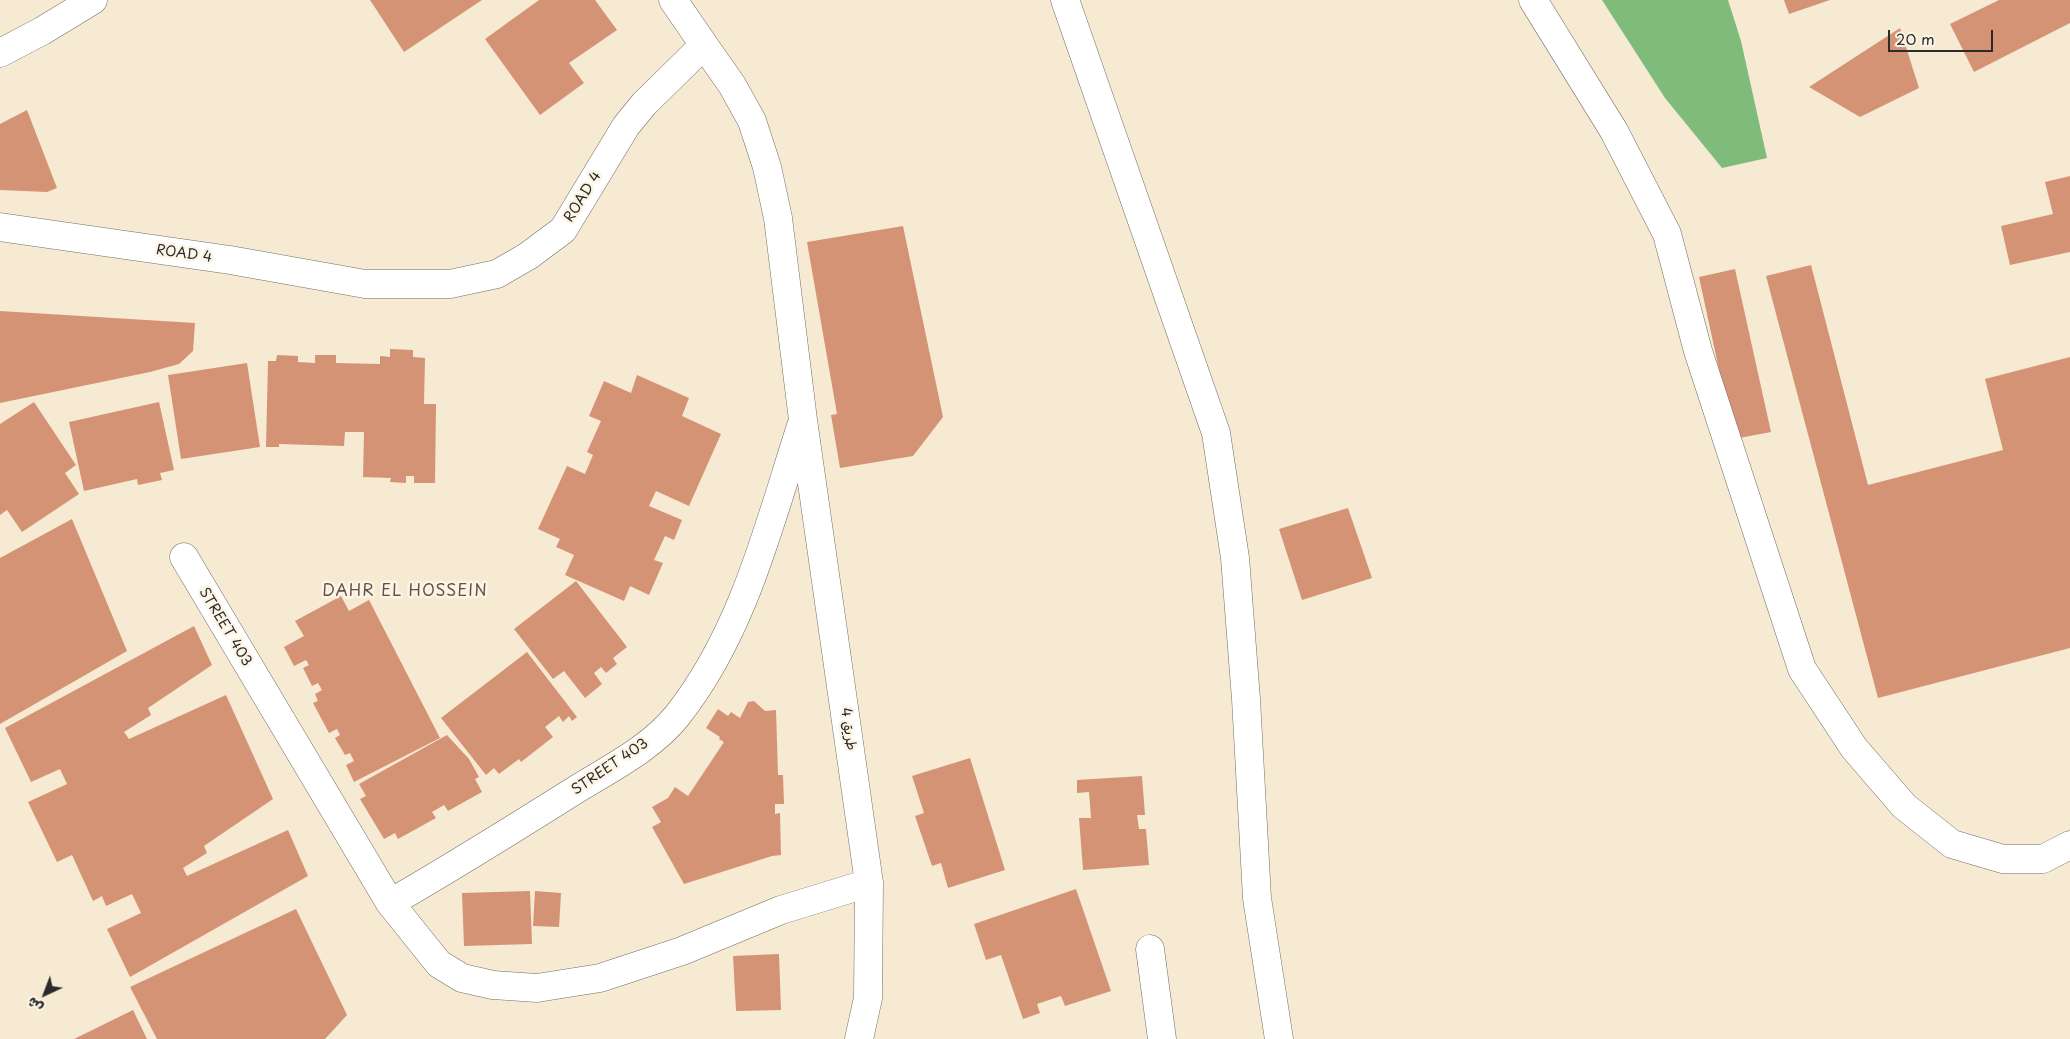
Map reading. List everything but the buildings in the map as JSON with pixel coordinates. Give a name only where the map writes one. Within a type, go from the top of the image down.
[{"type":"street","points":[[0,53],[42,31],[93,0]]},
{"type":"street","points":[[673,0],[732,86],[752,122],[767,167],[778,218],[803,420]]},
{"type":"street","points":[[1065,0],[1216,433],[1235,558],[1246,700],[1257,898],[1279,1039]]},
{"type":"street","points":[[1533,0],[1614,131],[1667,234],[1698,351],[1802,669],[1854,748],[1904,806],[1952,844],[2003,860],[2042,859],[2070,845]]},
{"type":"street","name":"ROAD 4","points":[[0,227],[230,260],[365,284],[450,284],[497,274],[528,256],[563,230],[626,126],[644,104],[704,45]]},
{"type":"street","name":"طريق 4","points":[[803,420],[870,882],[868,998],[859,1039]]},
{"type":"street","name":"STREET 403","points":[[390,903],[440,875],[643,747],[676,716],[708,669],[749,587],[803,420]]},
{"type":"street","name":"STREET 403","points":[[184,558],[390,903],[439,964],[462,978],[492,985],[537,988],[600,978],[682,951],[781,910],[870,882]]},
{"type":"street","points":[[1150,949],[1162,1039]]},
{"type":"green space","points":[[1602,0],[1728,0],[1741,41],[1767,158],[1722,168],[1665,98]]},
{"type":"district","name":"DAHR EL HOSSEIN","points":[[405,592]]}]
